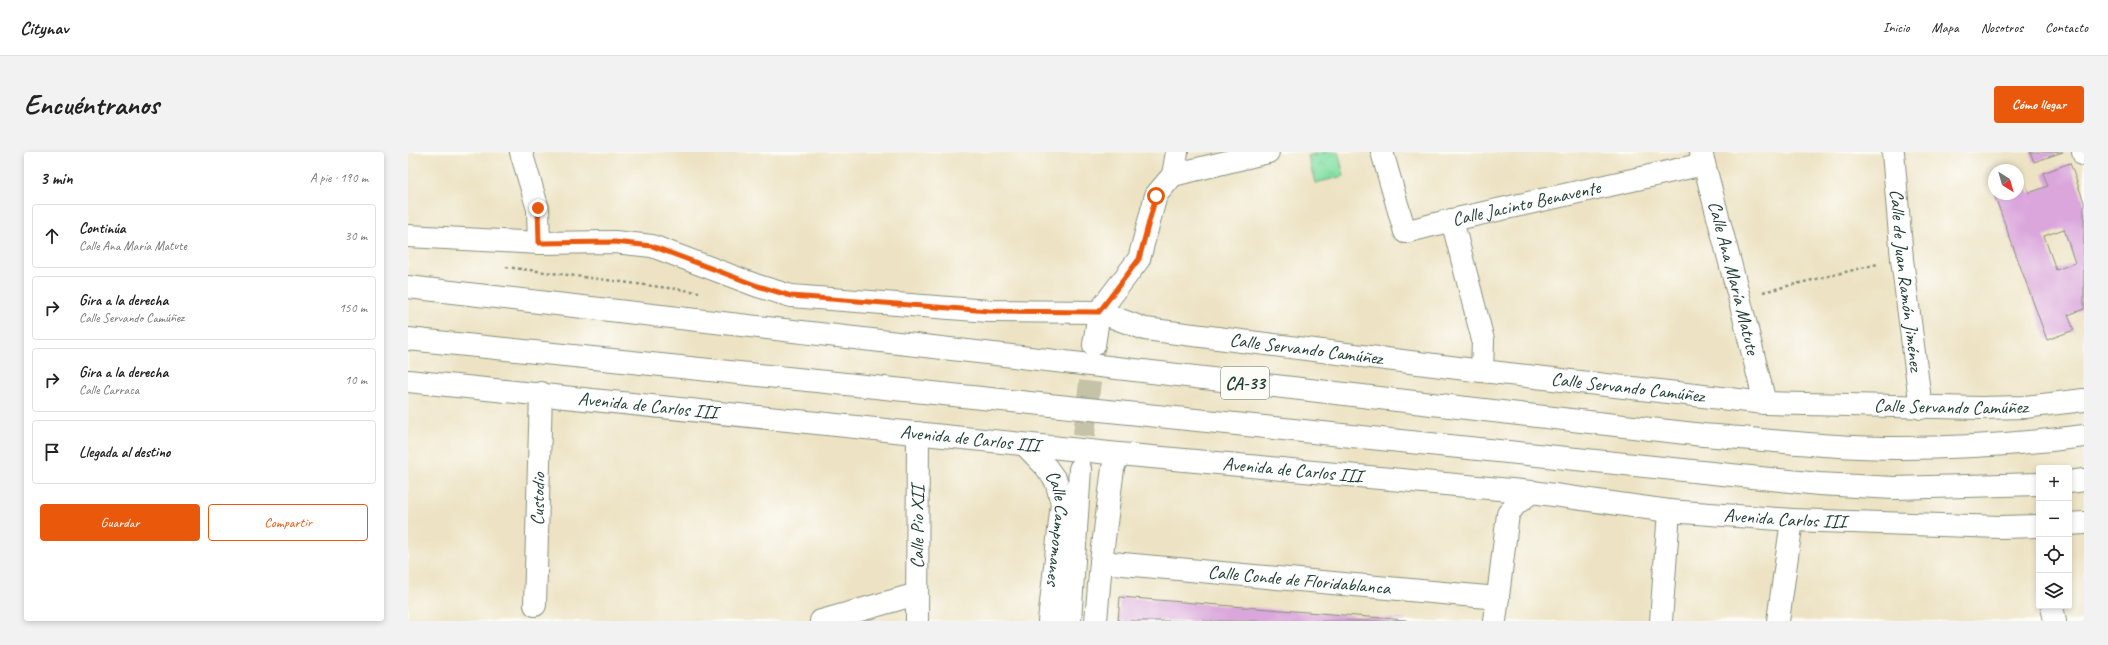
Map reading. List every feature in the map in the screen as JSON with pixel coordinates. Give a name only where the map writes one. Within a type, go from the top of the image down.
[{"type":"main road","points":[[521,152],[538,208],[539,243]]},
{"type":"main road","points":[[1094,345],[1099,312],[1139,259],[1156,196],[1172,175],[1177,152]]},
{"type":"main road","points":[[1172,175],[1268,152]]},
{"type":"main road","points":[[1382,152],[1405,232],[1452,220]]},
{"type":"main road","name":"Calle de Juan Ramón Jiménez","points":[[1893,152],[1902,259],[1921,408]]},
{"type":"main road","name":"Calle Jacinto Benavente","points":[[1482,371],[1483,340],[1452,220],[1702,158]]},
{"type":"main road","name":"Calle Ana María Matute","points":[[1702,158],[1740,297],[1765,404]]},
{"type":"main road","name":"Calle Servando Camúñez","points":[[408,236],[539,243],[614,242],[652,246],[758,286],[791,296],[989,311],[1099,312],[1145,329],[1482,371],[1765,404],[1921,408],[2025,407],[2084,400]]},
{"type":"main road","name":"CA-33","points":[[408,287],[1704,435],[1898,448],[1971,447],[2084,436]]},
{"type":"main road","name":"CA-33","points":[[408,339],[1819,484],[1894,488],[2036,484]]},
{"type":"main road","name":"Avenida de Carlos III","points":[[408,381],[541,393],[1119,454],[1532,492]]},
{"type":"main road","name":"Custodio","points":[[535,605],[541,393]]},
{"type":"main road","name":"Calle Pio XII","points":[[917,621],[918,433]]},
{"type":"main road","name":"Calle Campomanes","points":[[1025,444],[1046,466],[1056,482],[1062,503],[1049,621]]},
{"type":"main road","points":[[1096,621],[1101,562],[1113,468],[1119,454]]},
{"type":"main road","points":[[1070,621],[1080,469]]},
{"type":"main road","points":[[2072,482],[2084,480]]},
{"type":"main road","points":[[1495,621],[1508,514],[1516,504],[1532,492]]},
{"type":"main road","name":"Avenida Carlos III","points":[[1532,492],[1669,511],[1792,520],[2000,527],[2036,526]]},
{"type":"main road","points":[[1661,621],[1669,511]]},
{"type":"main road","points":[[1778,621],[1792,520]]},
{"type":"main road","points":[[2072,524],[2084,523]]},
{"type":"main road","name":"Calle Conde de Floridablanca","points":[[1101,562],[1498,598]]},
{"type":"main road","points":[[821,621],[917,594]]},
{"type":"main road","points":[[2053,609],[2055,621]]},
{"type":"path","points":[[1740,297],[1902,259]]},
{"type":"green space","points":[[1324,152],[1338,152],[1344,176],[1315,183],[1308,156]]},
{"type":"building","points":[[2030,152],[2063,152],[2034,162]]},
{"type":"building","points":[[2070,163],[2084,202],[2084,309],[2068,315],[2074,330],[2047,340],[1996,200],[2024,200],[2024,179],[2029,193],[2048,186],[2043,173]],"holes":[[[2064,229],[2075,263],[2056,270],[2044,236]]]},
{"type":"building","points":[[1120,597],[1406,620],[1406,621],[1118,621]]},
{"type":"tunnel","points":[[1080,469],[1094,347]]},
{"type":"route","points":[[538,208],[539,243],[614,242],[652,246],[758,286],[791,296],[989,311],[1099,312],[1139,259],[1156,196]]}]
